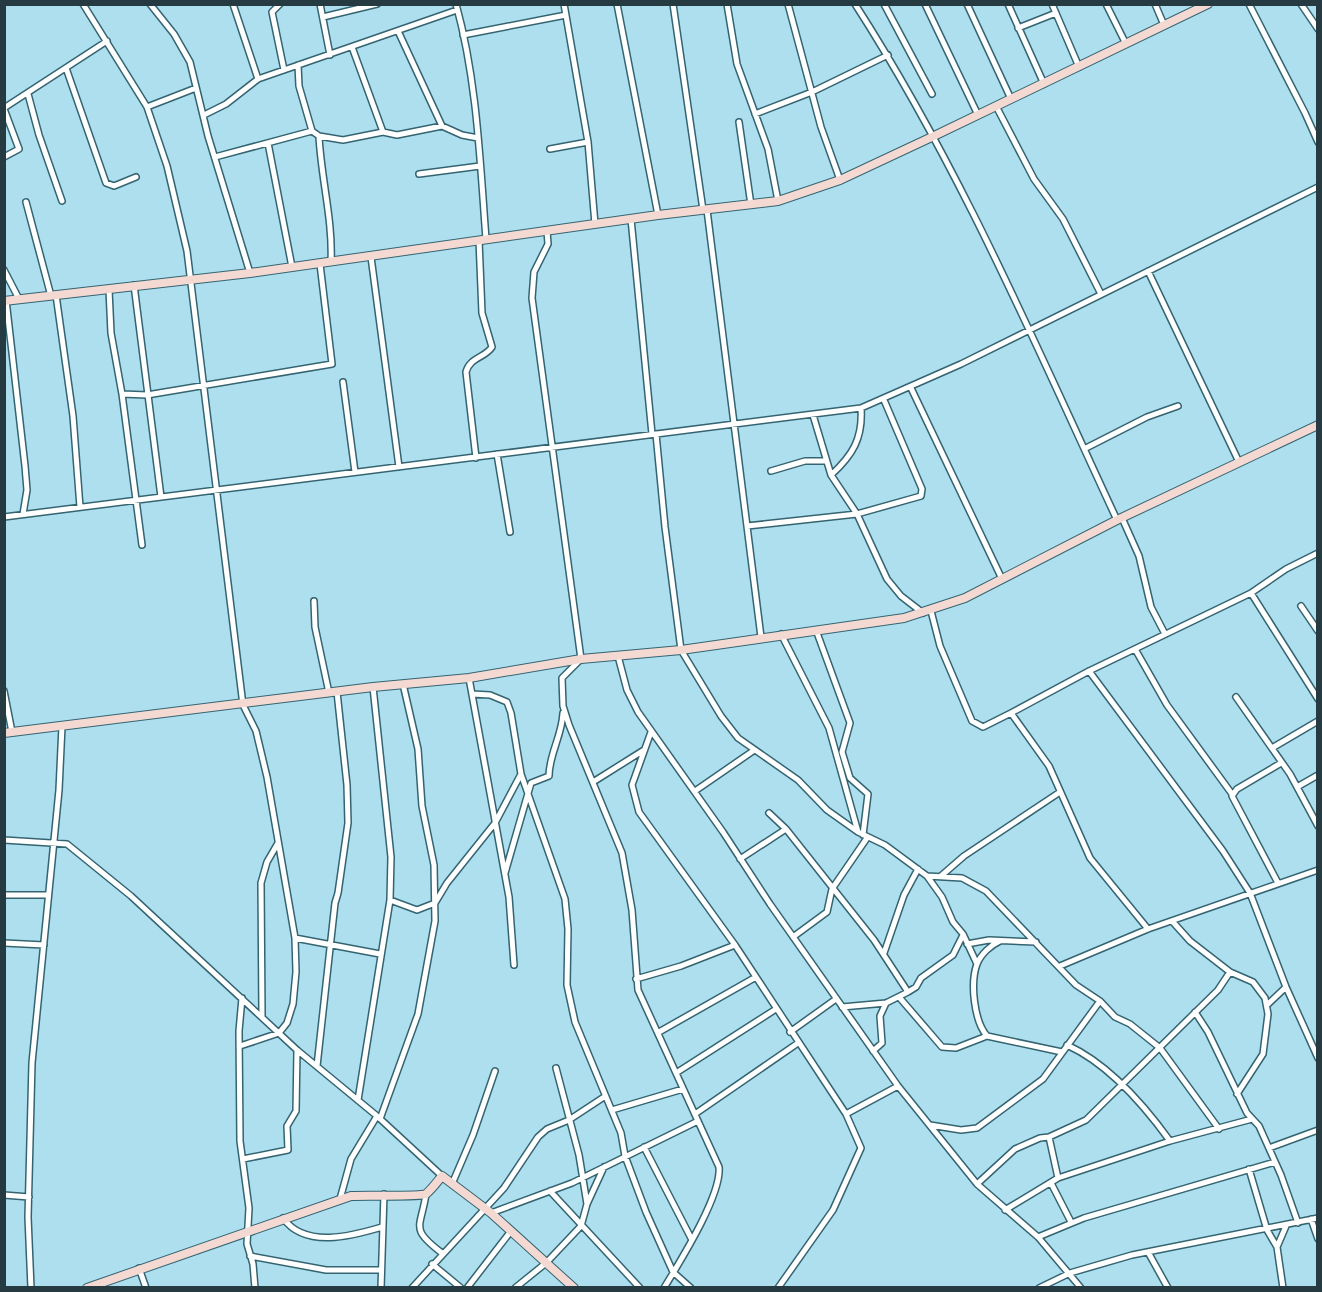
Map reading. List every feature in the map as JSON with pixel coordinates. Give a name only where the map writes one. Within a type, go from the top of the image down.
[{"type":"street","points":[[83,4],[147,107],[167,166],[191,279],[243,705],[256,731],[296,938],[296,972],[291,1014],[279,1033],[240,1046]]},
{"type":"street","points":[[150,4],[185,52],[250,273]]},
{"type":"street","points":[[233,4],[258,79]]},
{"type":"street","points":[[280,4],[273,12],[284,70]]},
{"type":"street","points":[[320,4],[330,55]]},
{"type":"street","points":[[323,17],[377,4]]},
{"type":"street","points":[[564,4],[588,142],[595,224]]},
{"type":"street","points":[[617,4],[658,215]]},
{"type":"street","points":[[673,4],[735,423],[761,637]]},
{"type":"street","points":[[727,4],[737,64],[768,149],[778,201]]},
{"type":"street","points":[[788,4],[812,92],[840,180]]},
{"type":"street","points":[[855,4],[888,55],[934,136],[1139,556],[1151,607],[1165,634]]},
{"type":"street","points":[[884,4],[932,94]]},
{"type":"street","points":[[925,4],[978,115]]},
{"type":"street","points":[[967,4],[1011,99]]},
{"type":"street","points":[[1008,4],[1044,84]]},
{"type":"street","points":[[1052,4],[1079,67]]},
{"type":"street","points":[[1106,4],[1126,44]]},
{"type":"street","points":[[1155,4],[1164,26]]},
{"type":"street","points":[[23,514],[27,490],[25,466],[5,301],[320,264],[658,215],[778,201],[840,180],[1208,4]]},
{"type":"street","points":[[1250,4],[1305,112],[1317,142]]},
{"type":"street","points":[[1301,4],[1317,29]]},
{"type":"street","points":[[204,115],[226,104],[258,79],[398,31],[456,7],[463,35],[478,138],[482,240],[481,306],[492,347],[490,351],[471,361],[466,372],[476,458]]},
{"type":"street","points":[[1018,28],[1056,13]]},
{"type":"street","points":[[463,35],[566,15]]},
{"type":"street","points":[[398,31],[442,126]]},
{"type":"street","points":[[4,157],[19,149],[4,108],[107,41]]},
{"type":"street","points":[[352,47],[383,132]]},
{"type":"street","points":[[755,114],[812,92],[888,55]]},
{"type":"street","points":[[298,65],[299,86],[312,131],[319,136],[343,140],[383,132],[397,135],[442,126],[462,135],[478,138]]},
{"type":"street","points":[[66,68],[106,183],[114,186],[136,177]]},
{"type":"street","points":[[147,107],[196,88]]},
{"type":"street","points":[[28,94],[39,135],[62,201]]},
{"type":"street","points":[[996,106],[1034,179],[1063,219],[1101,294]]},
{"type":"street","points":[[739,122],[752,204]]},
{"type":"street","points":[[215,158],[312,131]]},
{"type":"street","points":[[319,136],[331,239],[331,262]]},
{"type":"street","points":[[550,149],[588,142]]},
{"type":"street","points":[[268,143],[292,267]]},
{"type":"street","points":[[419,174],[480,166]]},
{"type":"street","points":[[4,517],[861,408],[910,388],[1317,187]]},
{"type":"street","points":[[26,202],[53,295],[73,416],[80,507]]},
{"type":"street","points":[[631,219],[654,434],[681,650],[720,716],[738,738],[753,751],[798,780],[827,810],[863,835],[885,845],[927,876],[942,897],[977,964],[975,985],[978,1023],[987,1036]]},
{"type":"street","points":[[547,231],[548,244],[534,272],[532,298],[581,659]]},
{"type":"street","points":[[370,257],[399,467]]},
{"type":"street","points":[[122,394],[147,395],[203,388],[332,364],[320,264]]},
{"type":"street","points":[[4,270],[19,299]]},
{"type":"street","points":[[1148,271],[1239,462]]},
{"type":"street","points":[[134,285],[161,497]]},
{"type":"street","points":[[109,290],[111,333],[122,394],[134,500],[142,544]]},
{"type":"street","points":[[343,382],[354,472]]},
{"type":"street","points":[[910,388],[1002,579]]},
{"type":"street","points":[[747,526],[857,514],[918,497],[923,493],[884,400]]},
{"type":"street","points":[[1086,448],[1147,417],[1178,406]]},
{"type":"street","points":[[831,475],[854,450],[860,436],[861,408]]},
{"type":"street","points":[[813,415],[831,475],[857,514],[887,579],[901,596],[927,612],[972,721],[983,727],[1089,671],[1251,592],[1286,569],[1317,553]]},
{"type":"street","points":[[4,691],[8,732],[243,705],[373,687],[469,678],[581,659],[681,650],[781,634],[883,622],[927,612],[1002,579],[1120,519],[1317,425]]},
{"type":"street","points":[[497,454],[510,532]]},
{"type":"street","points":[[771,471],[805,461],[826,461]]},
{"type":"street","points":[[1251,592],[1317,699]]},
{"type":"street","points":[[314,601],[315,627],[333,692],[347,785],[348,823],[335,903],[317,1066]]},
{"type":"street","points":[[1301,606],[1317,631]]},
{"type":"street","points":[[793,937],[826,912],[832,889],[863,835],[868,794],[850,778],[842,752],[850,723],[816,630]]},
{"type":"street","points":[[781,634],[830,728],[863,835]]},
{"type":"street","points":[[1135,649],[1167,705],[1232,794],[1278,883]]},
{"type":"street","points":[[618,656],[627,690],[651,732],[695,791],[793,937],[898,1086],[977,1184],[1038,1237],[1081,1287]]},
{"type":"street","points":[[505,875],[527,791],[533,781],[549,776],[550,758],[560,735],[563,705],[562,678],[581,659]]},
{"type":"street","points":[[1089,671],[1223,851],[1250,893],[1286,987],[1317,1058]]},
{"type":"street","points":[[469,678],[505,875],[514,965]]},
{"type":"street","points":[[340,1199],[351,1159],[378,1117],[418,1014],[426,979],[435,903],[434,865],[423,806],[418,749],[403,684]]},
{"type":"street","points":[[358,1100],[390,900],[391,857],[373,687]]},
{"type":"street","points":[[472,694],[490,695],[507,702],[512,713],[521,774],[567,912],[566,968],[570,1006],[604,1097],[612,1110],[624,1141],[625,1156],[646,1212],[673,1272],[691,1287]]},
{"type":"street","points":[[1236,697],[1297,787],[1317,826]]},
{"type":"street","points":[[563,705],[576,744],[622,853],[632,910],[636,979],[641,999],[659,1032],[720,1173],[692,1240],[664,1287]]},
{"type":"street","points":[[1011,713],[1046,761],[1090,858],[1148,929]]},
{"type":"street","points":[[1272,748],[1317,721]]},
{"type":"street","points":[[31,1287],[29,1197],[32,1063],[45,945],[62,726]]},
{"type":"street","points":[[651,732],[632,785],[634,802],[658,840],[735,945],[846,1114],[861,1148],[833,1210],[778,1287]]},
{"type":"street","points":[[593,782],[644,750]]},
{"type":"street","points":[[695,791],[753,751]]},
{"type":"street","points":[[1232,794],[1281,763]]},
{"type":"street","points":[[390,900],[417,910],[435,903],[447,883],[495,823],[521,774]]},
{"type":"street","points":[[1297,787],[1317,775]]},
{"type":"street","points":[[941,876],[964,856],[1060,792]]},
{"type":"street","points":[[769,813],[786,830],[884,953],[908,992]]},
{"type":"street","points":[[740,859],[786,830]]},
{"type":"street","points":[[4,840],[68,843],[297,1050],[378,1117],[442,1176],[488,1211],[574,1287]]},
{"type":"street","points":[[262,1016],[261,883],[267,862],[278,843]]},
{"type":"street","points":[[884,953],[904,896],[918,869]]},
{"type":"street","points":[[1060,966],[1148,929],[1317,870]]},
{"type":"street","points":[[927,876],[962,878],[977,884],[1082,990],[1100,1001],[1114,1017],[1130,1024],[1160,1048],[1219,1129]]},
{"type":"street","points":[[4,895],[48,895]]},
{"type":"street","points":[[1172,921],[1190,941],[1230,972],[1258,987],[1267,1005],[1263,1054],[1237,1094]]},
{"type":"street","points":[[842,1007],[886,1003],[908,992],[916,987],[921,978],[953,955],[963,934]]},
{"type":"street","points":[[296,938],[380,954]]},
{"type":"street","points":[[968,944],[989,940],[1036,942]]},
{"type":"street","points":[[977,964],[988,949],[1000,941]]},
{"type":"street","points":[[4,943],[45,945]]},
{"type":"street","points":[[636,979],[688,964],[735,945]]},
{"type":"street","points":[[977,1184],[1015,1149],[1086,1120],[1218,990],[1230,972]]},
{"type":"street","points":[[659,1032],[756,977]]},
{"type":"street","points":[[1267,1005],[1286,987]]},
{"type":"street","points":[[899,997],[942,1047],[956,1048],[987,1036],[1062,1052]]},
{"type":"street","points":[[242,998],[239,1124],[249,1230],[247,1244],[255,1287]]},
{"type":"street","points":[[790,1032],[836,999]]},
{"type":"street","points":[[930,1125],[961,1130],[977,1128],[1043,1079],[1100,1001]]},
{"type":"street","points":[[873,1051],[882,1043],[880,1016],[886,1003]]},
{"type":"street","points":[[676,1074],[776,1009]]},
{"type":"street","points":[[1195,1012],[1208,1032],[1237,1094],[1252,1119],[1259,1126],[1298,1222]]},
{"type":"street","points":[[695,1114],[798,1043]]},
{"type":"street","points":[[1067,1045],[1087,1055],[1122,1086],[1148,1111],[1170,1141]]},
{"type":"street","points":[[243,1159],[288,1150],[287,1126],[296,1111],[297,1050]]},
{"type":"street","points":[[556,1068],[583,1177],[587,1204]]},
{"type":"street","points":[[452,1184],[473,1135],[495,1071]]},
{"type":"street","points":[[846,1114],[898,1086]]},
{"type":"street","points":[[612,1110],[683,1089]]},
{"type":"street","points":[[412,1287],[442,1253],[488,1211],[538,1137],[604,1097]]},
{"type":"street","points":[[1005,1210],[1058,1178],[1170,1141],[1252,1119]]},
{"type":"street","points":[[488,1211],[550,1191],[583,1177],[698,1120]]},
{"type":"street","points":[[1269,1148],[1317,1130]]},
{"type":"street","points":[[1049,1137],[1058,1178]]},
{"type":"street","points":[[644,1147],[692,1240]]},
{"type":"street","points":[[1038,1237],[1071,1222],[1275,1162]]},
{"type":"street","points":[[515,1287],[546,1263],[581,1226],[587,1204],[604,1167]]},
{"type":"street","points":[[1249,1169],[1267,1230],[1277,1247],[1283,1287]]},
{"type":"street","points":[[442,1176],[426,1194],[424,1208],[419,1216],[420,1229],[428,1243],[442,1253]]},
{"type":"street","points":[[1051,1183],[1071,1222]]},
{"type":"street","points":[[342,1187],[351,1196]]},
{"type":"street","points":[[550,1191],[640,1287]]},
{"type":"street","points":[[87,1287],[340,1199],[384,1194],[412,1197],[426,1194]]},
{"type":"street","points":[[381,1287],[384,1194]]},
{"type":"street","points":[[4,1195],[29,1197]]},
{"type":"street","points":[[284,1218],[292,1229],[298,1232],[337,1238],[382,1227]]},
{"type":"street","points":[[1039,1287],[1070,1273],[1148,1252],[1314,1219],[1317,1239]]},
{"type":"street","points":[[1277,1247],[1286,1226]]},
{"type":"street","points":[[467,1287],[511,1231]]},
{"type":"street","points":[[1148,1252],[1168,1287]]},
{"type":"street","points":[[250,1256],[326,1270],[381,1270]]},
{"type":"street","points":[[432,1264],[461,1287]]},
{"type":"street","points":[[139,1268],[146,1287]]}]
